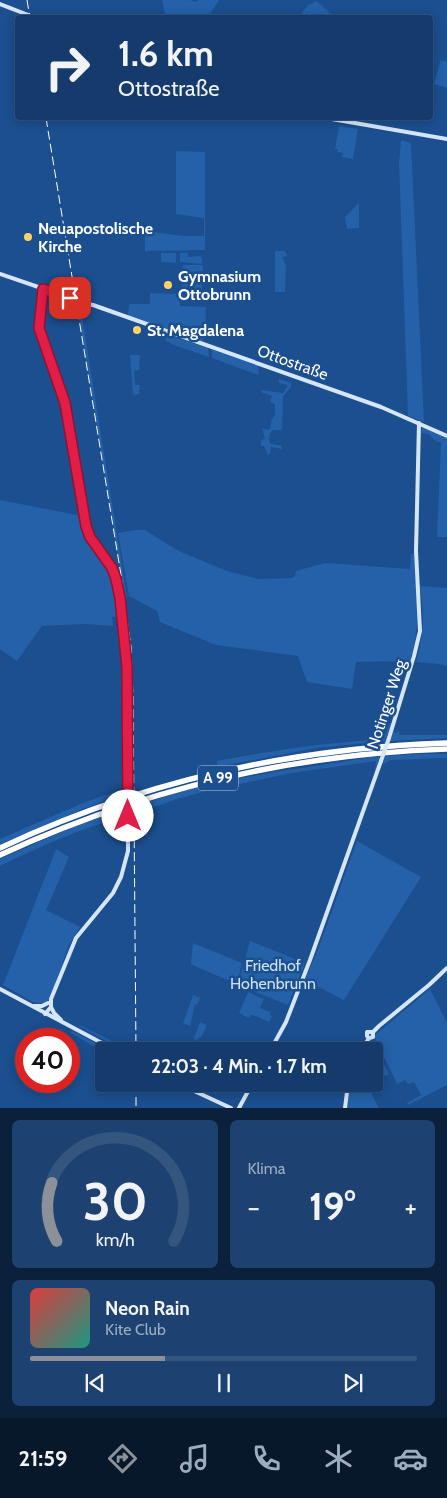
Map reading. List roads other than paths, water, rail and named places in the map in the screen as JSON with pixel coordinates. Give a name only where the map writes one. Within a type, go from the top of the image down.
[{"type":"highway","name":"A 99","points":[[0,848],[99,808],[208,774],[323,752],[383,746],[447,743]]},
{"type":"highway","name":"A 99","points":[[0,855],[102,812],[163,792],[217,778],[325,758],[447,748]]},
{"type":"street","points":[[0,4],[28,15]]},
{"type":"street","points":[[338,120],[447,139]]},
{"type":"street","name":"Ottostraße","points":[[0,274],[377,405],[447,436]]},
{"type":"street","points":[[43,289],[39,328],[65,403],[86,526],[90,537],[112,568],[118,585],[127,667],[128,788],[128,851],[121,877],[113,893],[76,938],[45,1014]]},
{"type":"street","name":"Notinger Weg","points":[[275,1042],[286,1022],[302,980],[381,761],[413,663],[419,635],[420,619],[416,551],[419,423]]},
{"type":"street","points":[[367,1042],[369,1038],[366,1036],[367,1032],[373,1032],[389,1016],[447,968]]},
{"type":"street","points":[[0,988],[99,1042]]},
{"type":"street","points":[[30,1006],[42,1006],[50,1003]]},
{"type":"street","points":[[50,1003],[54,1013],[64,1024]]},
{"type":"street","points":[[196,1092],[231,1108]]},
{"type":"street","points":[[239,1108],[248,1092]]},
{"type":"street","points":[[345,1108],[347,1092]]},
{"type":"railway","points":[[27,0],[30,15]]},
{"type":"railway","points":[[46,120],[121,575],[131,647],[136,1042]]},
{"type":"railway","points":[[136,1092],[136,1108]]},
{"type":"place","name":"Neuapostolische Kirche","points":[[28,237]]},
{"type":"place","name":"Gymnasium Ottobrunn","points":[[168,285]]},
{"type":"place","name":"St. Magdalena","points":[[137,330]]},
{"type":"park label","name":"Friedhof Hohenbrunn","points":[[273,974]]}]
